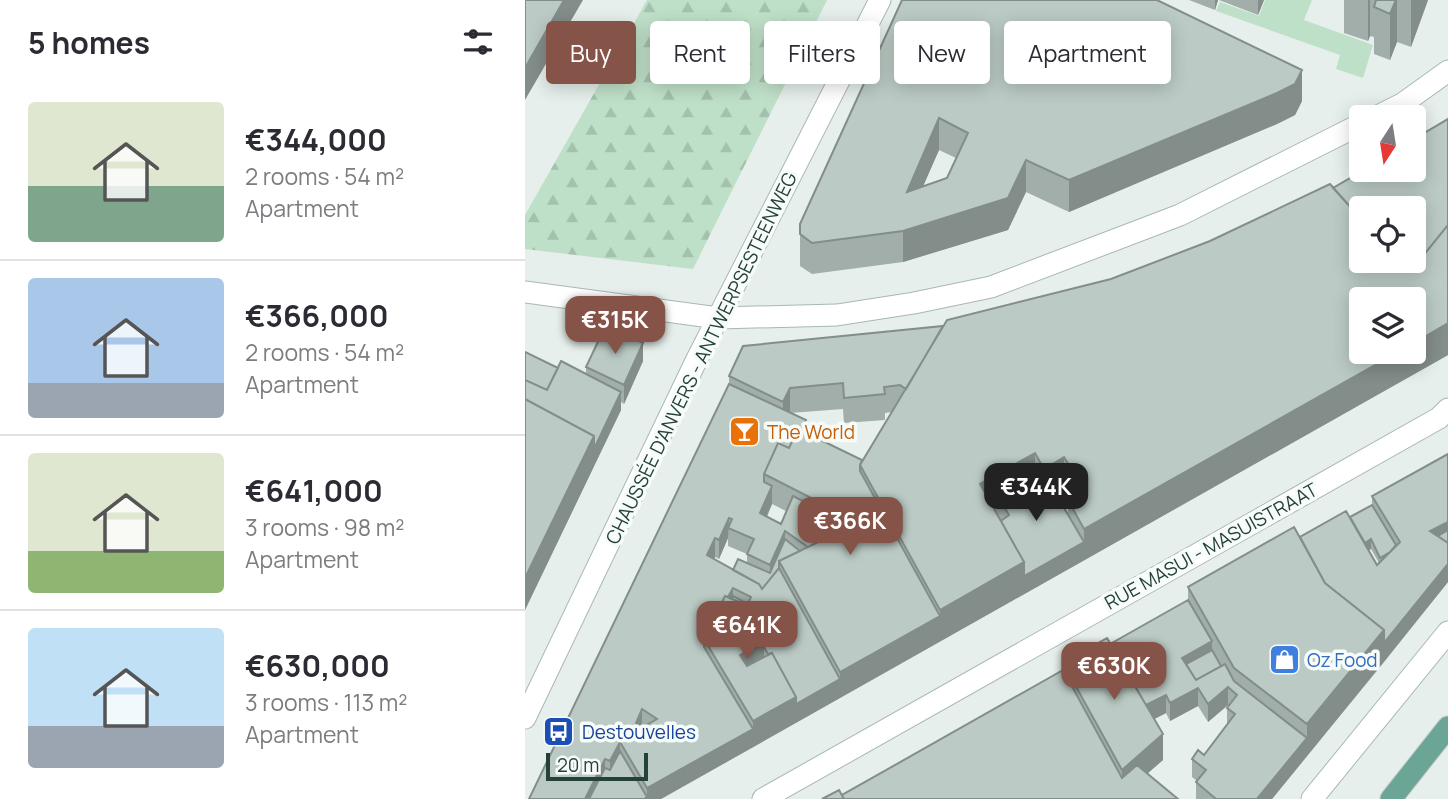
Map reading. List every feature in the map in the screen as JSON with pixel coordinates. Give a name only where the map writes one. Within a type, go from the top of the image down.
[{"type":"main road","points":[[1391,799],[1448,727]]},
{"type":"street","name":"CHAUSSÉE D'ANVERS - ANTWERPSESTEENWEG","points":[[525,718],[718,318],[880,0]]},
{"type":"street","points":[[1400,105],[1448,71]]},
{"type":"street","points":[[525,292],[718,318],[837,315],[991,287],[1181,215],[1349,130]]},
{"type":"street","name":"RUE MASUI - MASUISTRAAT","points":[[763,799],[1445,414]]},
{"type":"street","points":[[1312,799],[1448,632]]},
{"type":"green space","points":[[647,0],[827,0],[817,21],[764,21],[764,84],[785,84],[693,269],[525,249],[525,215],[599,84],[636,84],[635,21]]},
{"type":"green space","points":[[1265,0],[1312,0],[1304,20],[1373,45],[1363,78],[1336,69],[1340,55],[1216,11],[1220,2],[1259,16]]},
{"type":"building","points":[[525,0],[564,0],[552,21],[546,21],[546,31],[525,68]]},
{"type":"building","points":[[902,0],[1157,0],[1302,70],[1295,84],[1277,93],[1069,180],[1026,160],[1008,198],[903,231],[812,243],[800,234],[800,224],[864,84],[880,84],[880,48]],"holes":[[[939,118],[968,133],[947,178],[907,192]]]},
{"type":"building","points":[[1376,0],[1396,0],[1390,14],[1374,7]]},
{"type":"building","points":[[1448,119],[1448,225],[1426,252],[1426,196],[1349,196],[1349,206],[1333,188],[1349,179],[1349,182],[1426,182],[1426,132]]},
{"type":"building","points":[[1330,184],[1349,205],[1349,273],[1426,273],[1426,252],[1448,225],[1448,323],[1426,336],[1426,287],[1349,287],[1349,364],[1377,364],[1084,529],[1068,500],[1085,490],[1064,457],[1044,469],[1035,453],[980,484],[1024,562],[940,610],[860,465],[947,320],[1111,279],[1210,241]]},
{"type":"building","points":[[943,326],[906,389],[900,385],[884,387],[885,394],[844,398],[843,383],[790,388],[783,402],[729,376],[743,346]]},
{"type":"building","points":[[603,331],[617,338],[620,332],[643,343],[624,385],[586,367]]},
{"type":"building","points":[[525,352],[558,368],[547,390],[525,380]]},
{"type":"building","points":[[561,361],[621,392],[594,449],[594,436],[525,399],[525,380],[547,390]]},
{"type":"building","points":[[729,384],[806,420],[801,430],[798,429],[789,448],[778,443],[764,474],[764,482],[772,486],[760,513],[781,524],[793,496],[831,516],[840,531],[808,547],[785,531],[770,565],[747,554],[754,539],[728,528],[732,519],[729,518],[719,540],[715,538],[707,555],[759,584],[762,589],[779,568],[840,679],[796,704],[796,697],[772,653],[768,654],[764,647],[764,640],[746,608],[751,597],[733,588],[728,597],[725,596],[704,639],[704,647],[753,729],[647,788],[620,742],[610,761],[605,759],[585,799],[529,799]],"holes":[[[642,709],[657,719],[643,727],[636,723]]]},
{"type":"building","points":[[525,399],[594,436],[525,578]]},
{"type":"building","points":[[798,429],[862,460],[860,471],[940,616],[840,672],[779,561],[843,530],[831,508],[764,474],[778,443],[789,448]]},
{"type":"building","points":[[1448,454],[1448,522],[1430,531],[1448,543],[1448,564],[1384,643],[1384,630],[1325,583],[1300,537],[1346,511],[1377,565],[1400,542],[1372,496]]},
{"type":"building","points":[[1027,472],[1041,497],[1054,491],[1084,542],[1024,576],[1024,562],[1001,521],[1009,515],[994,490]]},
{"type":"building","points":[[1372,505],[1396,545],[1380,558],[1371,539],[1365,543],[1350,517]]},
{"type":"building","points":[[1294,527],[1325,583],[1384,630],[1307,724],[1234,668],[1188,587]]},
{"type":"building","points":[[1448,530],[1448,543],[1438,536]]},
{"type":"building","points":[[785,539],[800,551],[779,561],[779,568],[762,589],[759,584],[733,570],[738,559],[770,573]]},
{"type":"building","points":[[725,596],[744,604],[764,640],[740,655],[747,666],[772,653],[796,697],[753,721],[704,639]]},
{"type":"building","points":[[733,596],[748,604],[746,608],[744,604],[732,599]]},
{"type":"building","points":[[1188,600],[1212,641],[1182,658],[1196,680],[1225,664],[1234,681],[1307,738],[1257,799],[1216,799],[1196,782],[1206,770],[1192,759],[1198,750],[1204,755],[1235,714],[1227,708],[1237,695],[1228,687],[1208,704],[1198,688],[1170,703],[1166,695],[1146,705],[1110,644]]},
{"type":"building","points":[[1107,638],[1163,734],[1122,770],[1063,663]]},
{"type":"building","points":[[1212,650],[1221,666],[1196,680],[1186,664]]},
{"type":"building","points":[[1063,670],[1122,778],[1137,765],[1178,799],[844,799],[842,795]]},
{"type":"building","points":[[620,751],[647,797],[589,799],[605,768],[610,770]]},
{"type":"building","points":[[839,790],[844,799],[822,799]]},
{"type":"place","name":"The World","points":[[744,432]]},
{"type":"place","name":"Oz Food","points":[[1284,660]]},
{"type":"place","name":"Destouvelles","points":[[559,732]]}]
